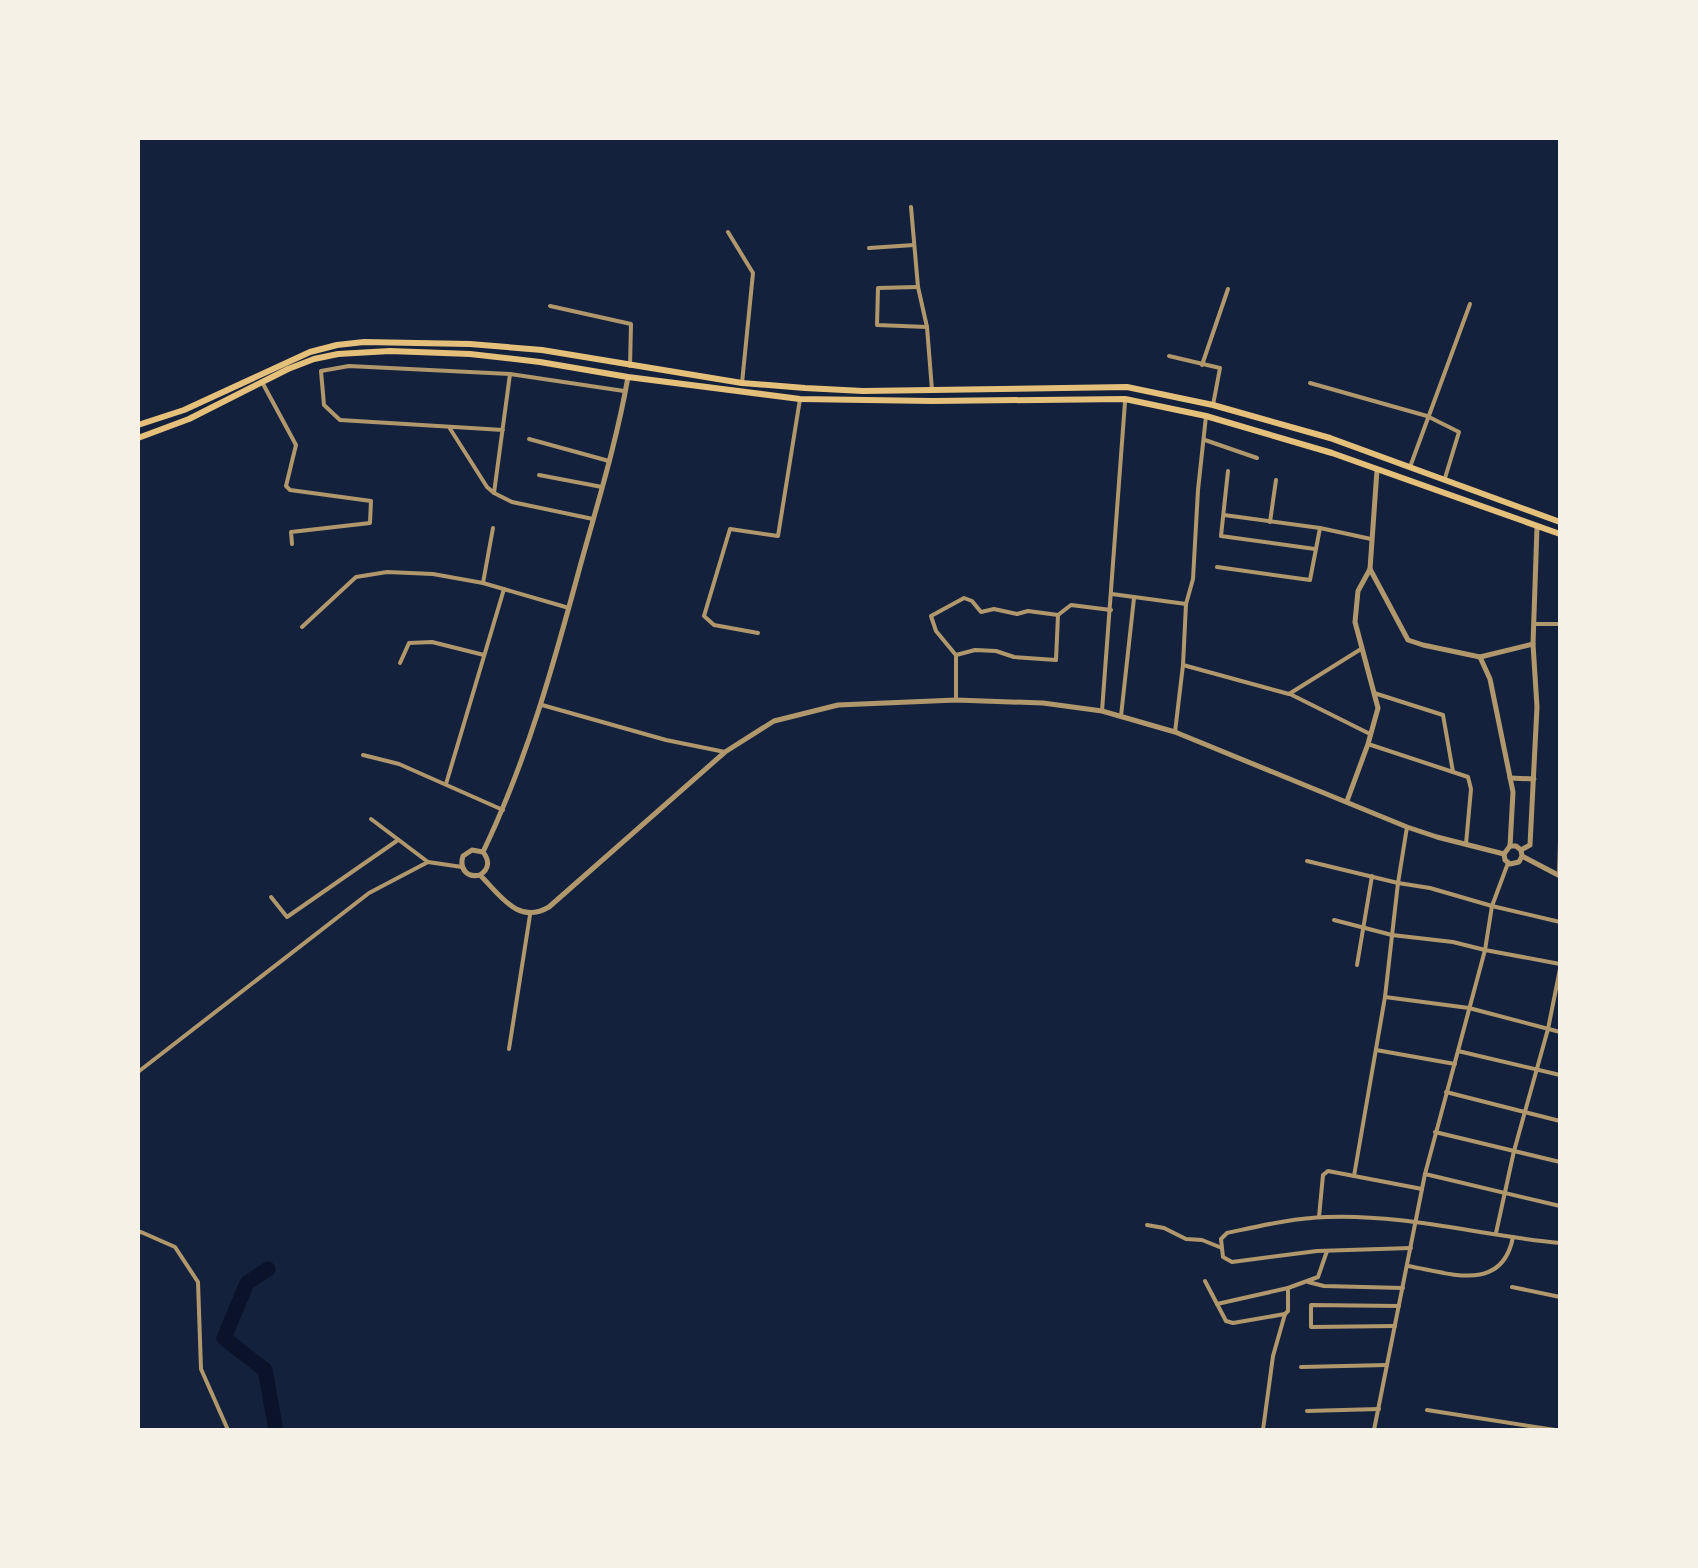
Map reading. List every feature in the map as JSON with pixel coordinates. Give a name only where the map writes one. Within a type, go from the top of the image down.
[{"type":"main road","points":[[138,424],[184,410],[310,352],[364,342],[542,350],[742,383],[863,391],[1126,387],[1214,404],[1330,438],[1560,522]]},
{"type":"main road","points":[[138,438],[189,419],[301,364],[338,354],[470,354],[800,398],[932,402],[1125,399],[1206,416],[1332,453],[1560,534]]},
{"type":"main road","points":[[628,378],[630,366]]},
{"type":"main road","points":[[1125,399],[1126,387]]},
{"type":"main road","points":[[932,390],[932,402]]},
{"type":"main road","points":[[1377,470],[1378,456]]},
{"type":"main road","points":[[1537,527],[1540,515]]},
{"type":"street","points":[[912,207],[932,390]]},
{"type":"street","points":[[728,232],[752,273],[742,383]]},
{"type":"street","points":[[869,248],[914,245]]},
{"type":"street","points":[[918,286],[878,288],[877,325],[928,328]]},
{"type":"street","points":[[1202,364],[1228,289]]},
{"type":"street","points":[[1410,466],[1470,304]]},
{"type":"street","points":[[550,306],[630,324],[630,366]]},
{"type":"street","points":[[1168,356],[1220,368],[1214,404]]},
{"type":"street","points":[[503,430],[340,420],[324,405],[321,371],[350,366],[510,374],[626,391]]},
{"type":"street","points":[[494,494],[510,374]]},
{"type":"street","points":[[483,852],[542,705],[628,378]]},
{"type":"street","points":[[262,382],[296,445],[286,486],[290,490],[371,501],[370,524],[291,532],[292,544]]},
{"type":"street","points":[[1310,383],[1427,416],[1459,432],[1444,478]]},
{"type":"street","points":[[758,633],[714,625],[704,616],[730,529],[778,536],[800,398]]},
{"type":"street","points":[[1102,711],[1125,399]]},
{"type":"street","points":[[1175,732],[1206,416]]},
{"type":"street","points":[[450,427],[494,494],[512,502],[593,520]]},
{"type":"street","points":[[529,439],[609,462]]},
{"type":"street","points":[[1203,439],[1257,458]]},
{"type":"street","points":[[1228,470],[1221,536],[1315,549]]},
{"type":"street","points":[[1347,801],[1378,708],[1355,622],[1358,592],[1370,569],[1377,470]]},
{"type":"street","points":[[539,475],[602,487]]},
{"type":"street","points":[[1270,522],[1276,480]]},
{"type":"street","points":[[1224,515],[1371,539]]},
{"type":"street","points":[[1508,862],[1516,864],[1530,845],[1537,707],[1533,644],[1537,527]]},
{"type":"street","points":[[482,583],[493,528]]},
{"type":"street","points":[[1217,567],[1310,580],[1320,528]]},
{"type":"street","points":[[1370,569],[1408,640],[1480,657],[1533,644]]},
{"type":"street","points":[[302,627],[356,576],[388,572],[433,574],[482,583],[569,608]]},
{"type":"street","points":[[446,784],[504,589]]},
{"type":"street","points":[[1112,594],[1186,604]]},
{"type":"street","points":[[956,700],[956,655],[936,631],[931,616],[964,598],[972,601],[980,612],[994,609],[1058,615]]},
{"type":"street","points":[[1122,716],[1134,598]]},
{"type":"street","points":[[956,655],[975,650],[1056,660],[1058,615],[1071,604],[1111,610]]},
{"type":"street","points":[[1535,624],[1560,624]]},
{"type":"street","points":[[400,662],[409,643],[432,642],[484,655]]},
{"type":"street","points":[[1289,694],[1360,648]]},
{"type":"street","points":[[1480,657],[1490,679],[1512,792],[1510,846],[1504,854]]},
{"type":"street","points":[[1183,666],[1289,694],[1370,734]]},
{"type":"street","points":[[1374,692],[1443,715],[1452,772]]},
{"type":"street","points":[[371,819],[428,862],[462,867],[469,875],[480,875],[509,903],[530,915],[549,908],[725,752],[774,721],[838,705],[956,700],[1043,704],[1122,716],[1175,732],[1408,827],[1504,854],[1508,862],[1492,906],[1485,950],[1422,1189],[1374,1430]]},
{"type":"street","points":[[542,705],[666,740],[725,752]]},
{"type":"street","points":[[1368,744],[1468,777],[1471,789],[1466,844]]},
{"type":"street","points":[[363,754],[399,764],[503,810]]},
{"type":"street","points":[[1510,778],[1534,779]]},
{"type":"street","points":[[1354,1176],[1385,996],[1408,827]]},
{"type":"street","points":[[271,897],[287,918],[398,840]]},
{"type":"street","points":[[1560,842],[1560,876]]},
{"type":"street","points":[[1510,846],[1516,846],[1560,876]]},
{"type":"street","points":[[462,867],[467,852],[483,852]]},
{"type":"street","points":[[480,875],[488,862],[483,852]]},
{"type":"street","points":[[1307,861],[1560,922]]},
{"type":"street","points":[[138,1072],[369,893],[428,862]]},
{"type":"street","points":[[1357,965],[1372,876]]},
{"type":"street","points":[[509,1049],[530,915]]},
{"type":"street","points":[[1334,920],[1392,935],[1453,942],[1560,966],[1548,1029],[1496,1233]]},
{"type":"street","points":[[1385,996],[1469,1008],[1560,1032]]},
{"type":"street","points":[[1375,1050],[1456,1064]]},
{"type":"street","points":[[1458,1050],[1560,1075]]},
{"type":"street","points":[[1446,1092],[1560,1122]]},
{"type":"street","points":[[1435,1132],[1560,1162]]},
{"type":"street","points":[[1318,1217],[1325,1172],[1422,1189]]},
{"type":"street","points":[[1426,1174],[1560,1206]]},
{"type":"street","points":[[1411,1248],[1327,1251],[1232,1262],[1223,1257],[1221,1239],[1227,1234],[1280,1222],[1365,1217],[1560,1243]]},
{"type":"street","points":[[1147,1225],[1222,1248]]},
{"type":"street","points":[[138,1233],[176,1248],[198,1282],[201,1369],[228,1430]]},
{"type":"street","points":[[1408,1266],[1471,1276],[1490,1274],[1505,1261],[1514,1237]]},
{"type":"street","points":[[1217,1304],[1308,1282],[1318,1277],[1327,1251]]},
{"type":"street","points":[[1205,1281],[1226,1321],[1284,1314]]},
{"type":"street","points":[[1308,1282],[1403,1288]]},
{"type":"street","points":[[1512,1287],[1560,1297]]},
{"type":"street","points":[[1263,1430],[1274,1356],[1288,1311],[1288,1288]]},
{"type":"street","points":[[1396,1326],[1312,1327],[1311,1305],[1400,1306]]},
{"type":"street","points":[[1301,1367],[1388,1366]]},
{"type":"street","points":[[1307,1411],[1378,1409]]},
{"type":"street","points":[[1427,1410],[1554,1430],[1560,1423]]},
{"type":"waterway","points":[[268,1269],[247,1283],[224,1338],[265,1370],[276,1430]]}]
